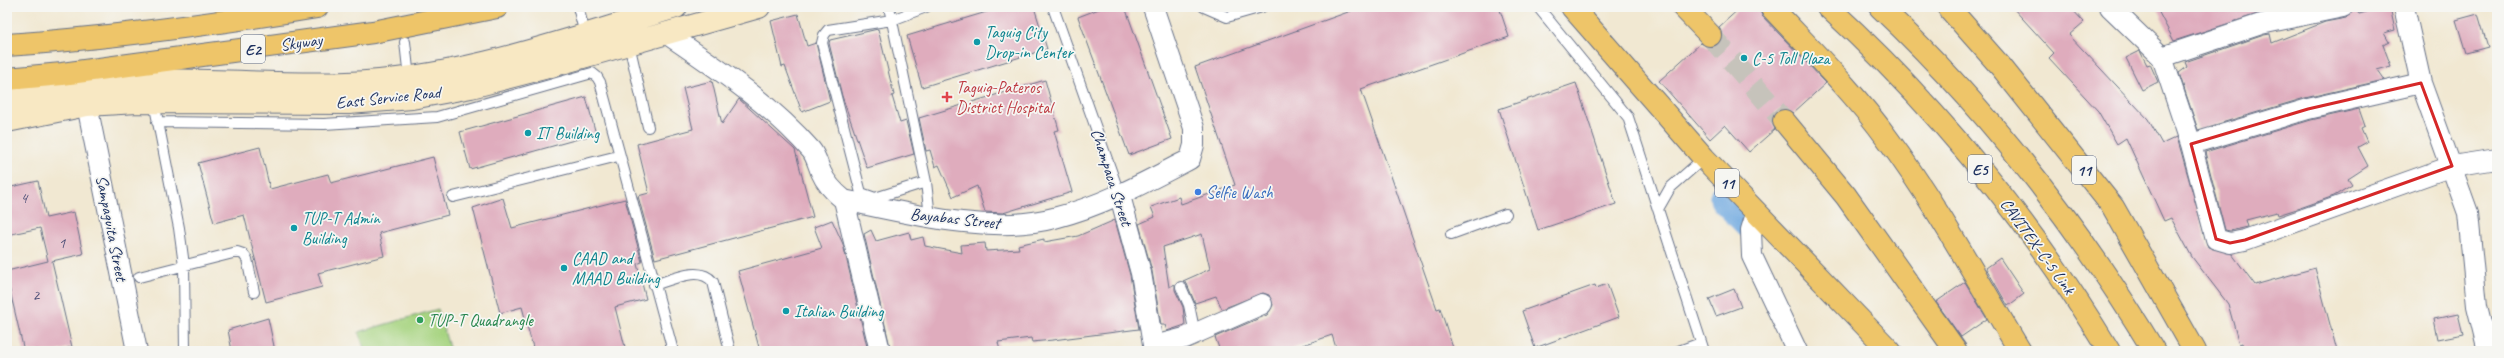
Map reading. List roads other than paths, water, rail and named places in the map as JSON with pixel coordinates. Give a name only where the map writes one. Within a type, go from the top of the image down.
[{"type":"main road","name":"Skyway","points":[[7,45],[56,42],[220,23],[317,7]]},
{"type":"main road","name":"Skyway","points":[[7,79],[62,74],[373,32],[498,7]]},
{"type":"main road","name":"East Service Road","points":[[7,121],[87,106],[155,112],[349,103],[411,88],[465,68],[676,7]]},
{"type":"main road","name":"East Service Road","points":[[7,100],[84,84],[122,81],[348,83],[411,88],[471,87],[667,34],[759,7]]},
{"type":"main road","name":"11","points":[[1572,7],[1704,158],[1756,214],[1890,351]]},
{"type":"main road","points":[[1683,7],[1710,35]]},
{"type":"main road","points":[[1771,7],[1871,117],[1888,138],[1909,169],[2020,351]]},
{"type":"main road","name":"CAVITEX–C-5 Link","points":[[1828,7],[1926,106],[1993,184],[2056,269],[2109,351]]},
{"type":"main road","name":"E5","points":[[1880,7],[1947,74],[2042,186],[2105,272],[2154,351]]},
{"type":"main road","name":"11","points":[[1948,7],[2002,68],[2113,207],[2195,351]]},
{"type":"main road","points":[[1784,121],[1846,196],[1956,351]]},
{"type":"street","name":"Bayabas Street","points":[[844,200],[930,217],[995,225],[1053,219],[1120,196],[1190,159],[1194,145],[1194,128],[1154,7]]},
{"type":"street","points":[[2110,7],[2162,57],[2191,144],[2216,239],[2230,243],[2245,240],[2452,166],[2497,159]]},
{"type":"street","points":[[2162,57],[2260,24],[2343,7]]},
{"type":"street","points":[[2404,7],[2421,83],[2468,213],[2477,306],[2488,351]]},
{"type":"street","points":[[667,34],[763,104],[812,152],[822,174],[833,191],[844,200],[880,351]]},
{"type":"street","points":[[2191,144],[2308,109],[2421,83]]},
{"type":"street","name":"Sampaguita Street","points":[[87,106],[137,351]]},
{"type":"street","name":"Champaca Street","points":[[1120,196],[1141,273],[1154,348]]},
{"type":"street","points":[[1756,214],[1751,230],[1752,256],[1797,351]]},
{"type":"street","points":[[1154,348],[1189,341],[1262,304]]},
{"type":"lane","points":[[578,7],[585,34]]},
{"type":"lane","points":[[889,7],[926,182],[930,217]]},
{"type":"lane","points":[[926,7],[892,20],[828,30],[824,35],[822,43],[861,194],[875,198],[926,182]]},
{"type":"lane","name":"Champaca Street","points":[[1053,7],[1120,196]]},
{"type":"lane","points":[[1204,7],[1227,17],[1262,7]]},
{"type":"lane","points":[[1538,7],[1628,117],[1702,347],[1679,351]]},
{"type":"lane","points":[[405,42],[411,88]]},
{"type":"lane","points":[[628,44],[648,126]]},
{"type":"lane","points":[[185,351],[184,265],[180,228],[155,112],[324,124],[437,117],[592,73],[600,82],[618,156],[673,351]]},
{"type":"lane","points":[[453,197],[618,156]]},
{"type":"lane","points":[[1658,208],[1670,188],[1704,158]]},
{"type":"lane","points":[[1451,234],[1506,214]]},
{"type":"lane","points":[[139,277],[237,252],[243,254],[247,259],[254,292]]},
{"type":"lane","points":[[654,285],[699,273],[707,275],[713,282],[730,351]]},
{"type":"lane","points":[[1181,287],[1189,305],[1189,341]]},
{"type":"waterway","points":[[1727,198],[1748,219]]},
{"type":"tunnel","points":[[1710,35],[1784,121]]},
{"type":"place","name":"Taguig City Drop-in Center","points":[[977,42]]},
{"type":"place","name":"C-5 Toll Plaza","points":[[1744,58]]},
{"type":"place","name":"Taguig-Pateros District Hospital","points":[[947,97]]},
{"type":"place","name":"IT Building","points":[[528,133]]},
{"type":"place","name":"Selfie Wash","points":[[1198,192]]},
{"type":"place","name":"TUP-T Admin Building","points":[[294,228]]},
{"type":"place","name":"CAAD and MAAD Building","points":[[564,268]]},
{"type":"place","name":"Italian Building","points":[[786,311]]},
{"type":"place","name":"TUP-T Quadrangle","points":[[420,320]]}]
